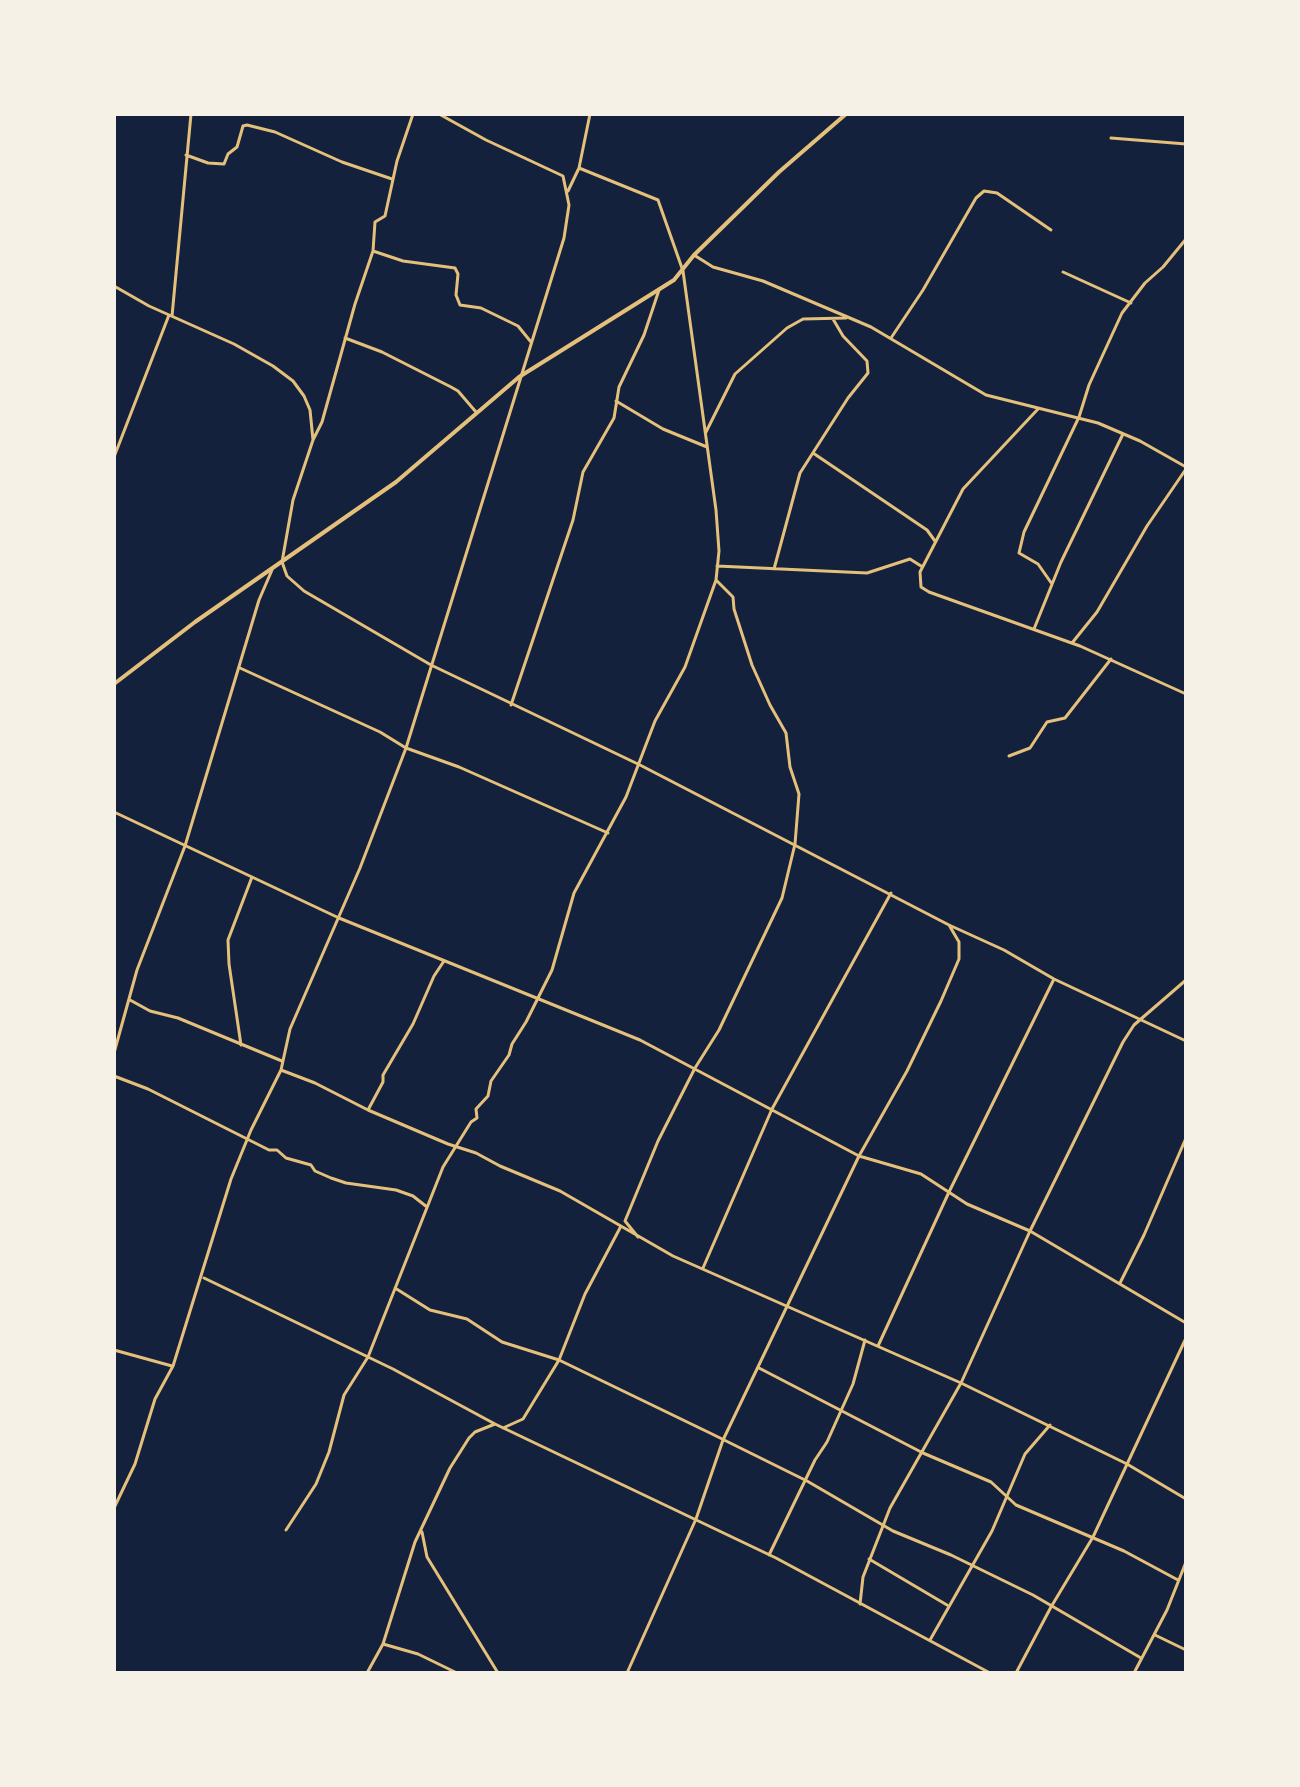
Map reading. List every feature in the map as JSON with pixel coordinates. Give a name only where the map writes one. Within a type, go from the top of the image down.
[{"type":"street","points":[[114,457],[170,315],[191,114]]},
{"type":"street","points":[[413,114],[397,161],[385,216],[375,222],[373,251],[322,422],[293,500],[282,562],[287,576],[304,591],[431,665],[640,765],[949,925],[1004,950],[1054,979],[1186,1041]]},
{"type":"street","points":[[114,1508],[135,1464],[155,1399],[173,1366],[231,1179],[281,1070],[290,1029],[339,918],[406,748],[564,238],[569,205],[563,176],[439,114]]},
{"type":"street","points":[[567,192],[579,168],[590,114]]},
{"type":"street","points":[[114,684],[195,622],[396,482],[519,377],[659,290],[683,271],[694,255],[779,172],[846,114]]},
{"type":"street","points":[[186,155],[208,163],[224,164],[228,154],[237,147],[243,126],[250,125],[393,179]]},
{"type":"street","points":[[1111,138],[1186,144]]},
{"type":"street","points":[[286,1530],[316,1484],[329,1452],[344,1395],[368,1357],[443,1167],[471,1122],[477,1118],[476,1109],[488,1096],[491,1081],[509,1055],[552,970],[574,893],[608,833],[640,765],[644,745],[655,721],[685,667],[716,580],[719,533],[683,271],[658,200],[579,168]]},
{"type":"street","points":[[891,338],[923,290],[976,198],[984,191],[997,193],[1051,230]]},
{"type":"street","points":[[1052,584],[1038,564],[1019,552],[1041,494],[1079,417],[1089,385],[1122,313],[1186,239]]},
{"type":"street","points":[[373,251],[403,261],[455,268],[458,274],[456,295],[460,305],[481,308],[518,326],[531,342]]},
{"type":"street","points":[[694,255],[713,267],[763,281],[850,318],[891,338],[986,395],[1079,417],[1123,434],[1186,468],[1147,526],[1097,612],[1072,643]]},
{"type":"street","points":[[1063,272],[1131,303]]},
{"type":"street","points":[[114,286],[234,344],[293,381],[310,410],[313,440]]},
{"type":"street","points":[[511,705],[573,520],[583,472],[614,418],[619,387],[644,335],[659,290]]},
{"type":"street","points":[[706,434],[721,398],[740,369],[799,321],[808,318],[850,318]]},
{"type":"street","points":[[774,569],[800,473],[869,371],[867,361],[843,336],[833,319]]},
{"type":"street","points":[[345,338],[382,352],[458,391],[478,414]]},
{"type":"street","points":[[616,401],[663,429],[707,447]]},
{"type":"street","points":[[1038,409],[972,477],[935,541],[918,582],[924,589],[1072,643],[1186,694]]},
{"type":"street","points":[[1034,629],[1094,491],[1123,434]]},
{"type":"street","points":[[813,453],[927,530],[935,541]]},
{"type":"street","points":[[717,566],[867,573],[910,559],[923,566]]},
{"type":"street","points":[[114,1053],[155,918],[185,846],[259,600],[273,569]]},
{"type":"street","points":[[639,1238],[625,1221],[658,1141],[695,1068],[719,1030],[782,898],[795,844],[799,794],[790,767],[786,733],[752,665],[733,597],[716,580]]},
{"type":"street","points":[[1009,756],[1030,748],[1047,722],[1065,718],[1111,659]]},
{"type":"street","points":[[240,668],[380,732],[406,748],[459,767],[608,833]]},
{"type":"street","points":[[114,812],[339,918],[640,1040],[859,1156],[921,1174],[990,1216],[1030,1231],[1186,1323]]},
{"type":"street","points":[[241,1045],[228,940],[252,877]]},
{"type":"street","points":[[703,1268],[772,1109],[891,893]]},
{"type":"street","points":[[627,1673],[696,1519],[723,1440],[859,1156],[907,1071],[959,959],[959,942],[949,925]]},
{"type":"street","points":[[368,1110],[383,1082],[383,1075],[444,961]]},
{"type":"street","points":[[878,1346],[949,1192],[1054,979]]},
{"type":"street","points":[[860,1604],[869,1559],[890,1508],[961,1383],[1030,1231],[1123,1042],[1134,1025],[1186,980]]},
{"type":"street","points":[[129,999],[150,1011],[178,1018],[282,1061]]},
{"type":"street","points":[[281,1070],[560,1191],[673,1256],[1050,1425],[1127,1464],[1186,1499]]},
{"type":"street","points":[[114,1076],[148,1089],[269,1150],[277,1150],[286,1158],[311,1165],[315,1171],[331,1178],[396,1190],[413,1196],[427,1207]]},
{"type":"street","points":[[1120,1283],[1186,1138]]},
{"type":"street","points":[[503,1428],[523,1419],[559,1360],[585,1294],[620,1227]]},
{"type":"street","points":[[202,1277],[368,1357],[503,1428],[841,1591],[990,1673]]},
{"type":"street","points":[[395,1287],[430,1310],[467,1319],[502,1342],[559,1360],[807,1481],[884,1525],[1033,1595],[1141,1658]]},
{"type":"street","points":[[1016,1673],[1093,1537],[1186,1338]]},
{"type":"street","points":[[769,1555],[853,1384],[865,1340]]},
{"type":"street","points":[[114,1350],[173,1366]]},
{"type":"street","points":[[758,1367],[923,1453],[991,1482],[1016,1505],[1093,1537],[1178,1580]]},
{"type":"street","points":[[367,1673],[383,1644],[406,1568],[422,1528],[464,1444],[475,1432],[495,1424]]},
{"type":"street","points":[[930,1640],[1008,1497],[1025,1454],[1050,1425]]},
{"type":"street","points":[[422,1528],[427,1557],[498,1673]]},
{"type":"street","points":[[869,1559],[947,1605]]},
{"type":"street","points":[[1134,1673],[1167,1610],[1186,1562]]},
{"type":"street","points":[[1155,1635],[1186,1650]]},
{"type":"street","points":[[383,1644],[418,1654],[457,1673]]}]
